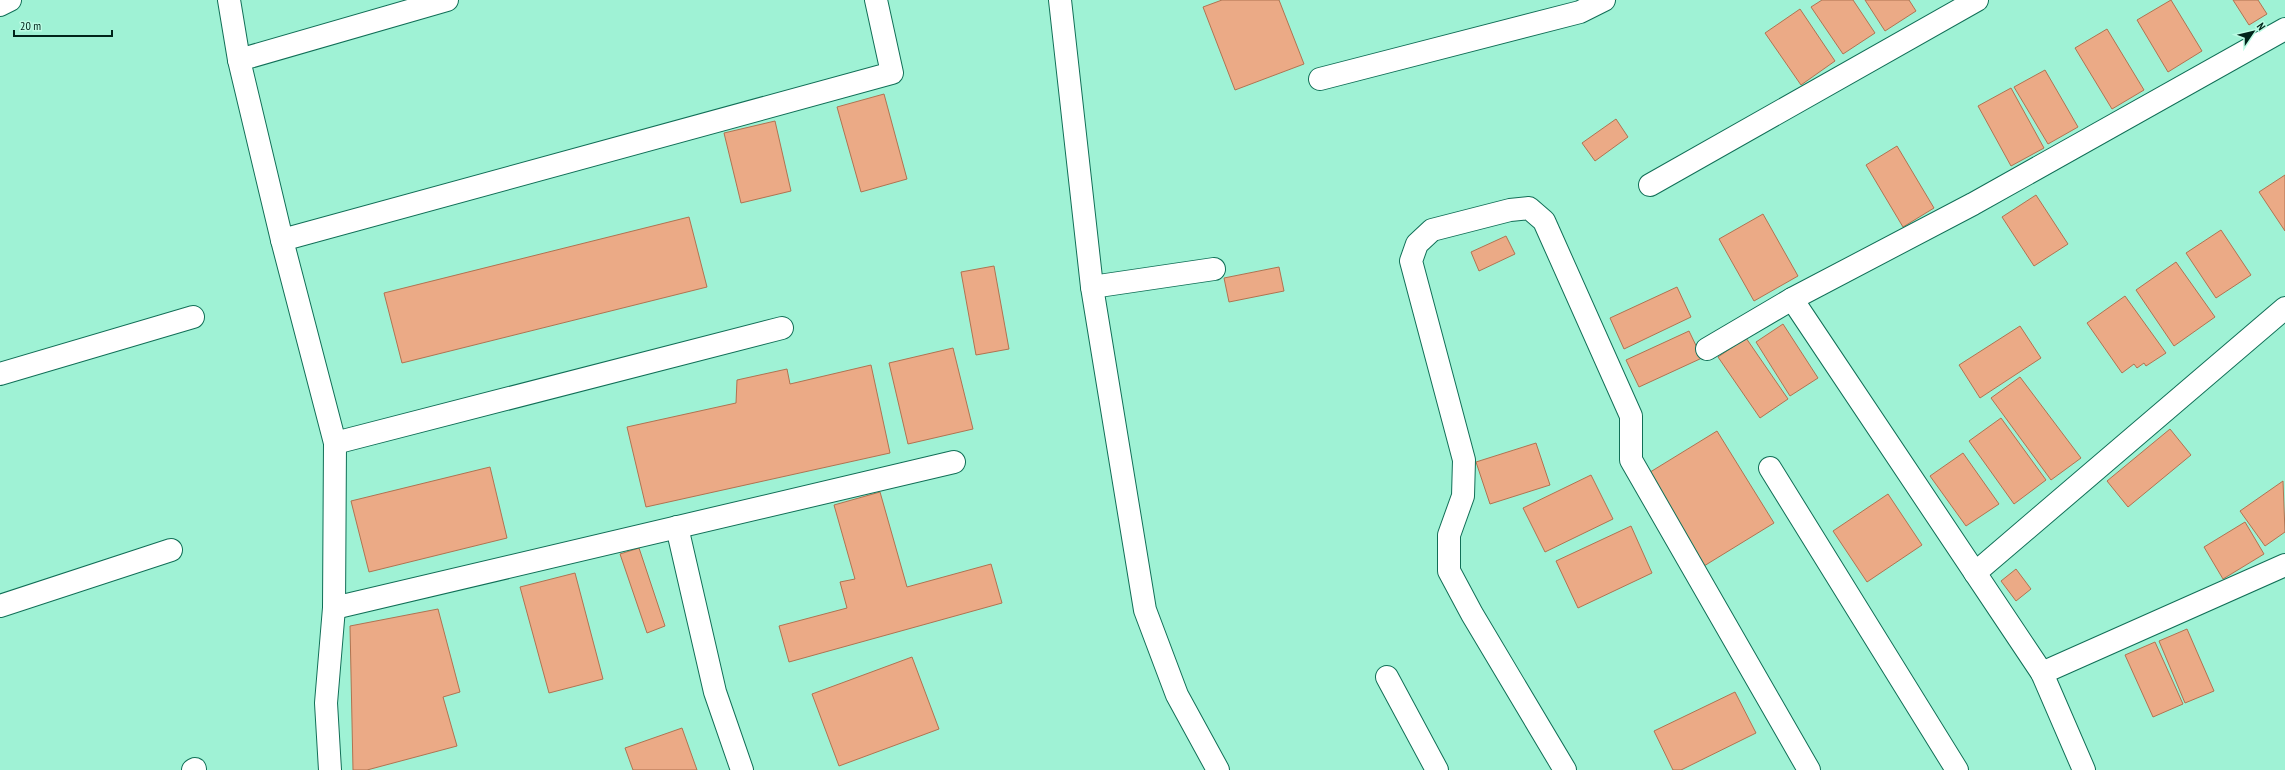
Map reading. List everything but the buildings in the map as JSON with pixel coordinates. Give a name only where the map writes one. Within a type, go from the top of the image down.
[{"type":"street","points":[[0,5],[10,0]]},
{"type":"street","points":[[229,0],[239,60],[282,240],[335,443],[334,608],[326,703],[330,770]]},
{"type":"street","points":[[239,60],[447,0]]},
{"type":"street","points":[[282,240],[892,73],[876,0]]},
{"type":"street","points":[[1060,0],[1092,287],[1145,610],[1177,695],[1218,770]]},
{"type":"street","points":[[1320,79],[1580,12],[1604,0]]},
{"type":"street","points":[[1650,185],[1977,0]]},
{"type":"street","points":[[1707,349],[1792,299],[1973,204],[2285,29]]},
{"type":"street","points":[[1565,770],[1472,614],[1449,571],[1449,535],[1463,496],[1464,460],[1411,261],[1417,244],[1432,230],[1510,210],[1529,208],[1544,221],[1631,416],[1631,460],[1809,770]]},
{"type":"street","points":[[1092,287],[1214,269]]},
{"type":"street","points":[[1792,299],[2042,673],[2084,770]]},
{"type":"street","points":[[1975,573],[2285,308]]},
{"type":"street","points":[[0,374],[193,317]]},
{"type":"street","points":[[335,443],[782,328]]},
{"type":"street","points":[[334,608],[954,462]]},
{"type":"street","points":[[1770,468],[1956,770]]},
{"type":"street","points":[[677,527],[715,692],[742,770]]},
{"type":"street","points":[[0,606],[172,550]]},
{"type":"street","points":[[2042,673],[2285,565]]},
{"type":"street","points":[[1387,677],[1437,770]]}]
